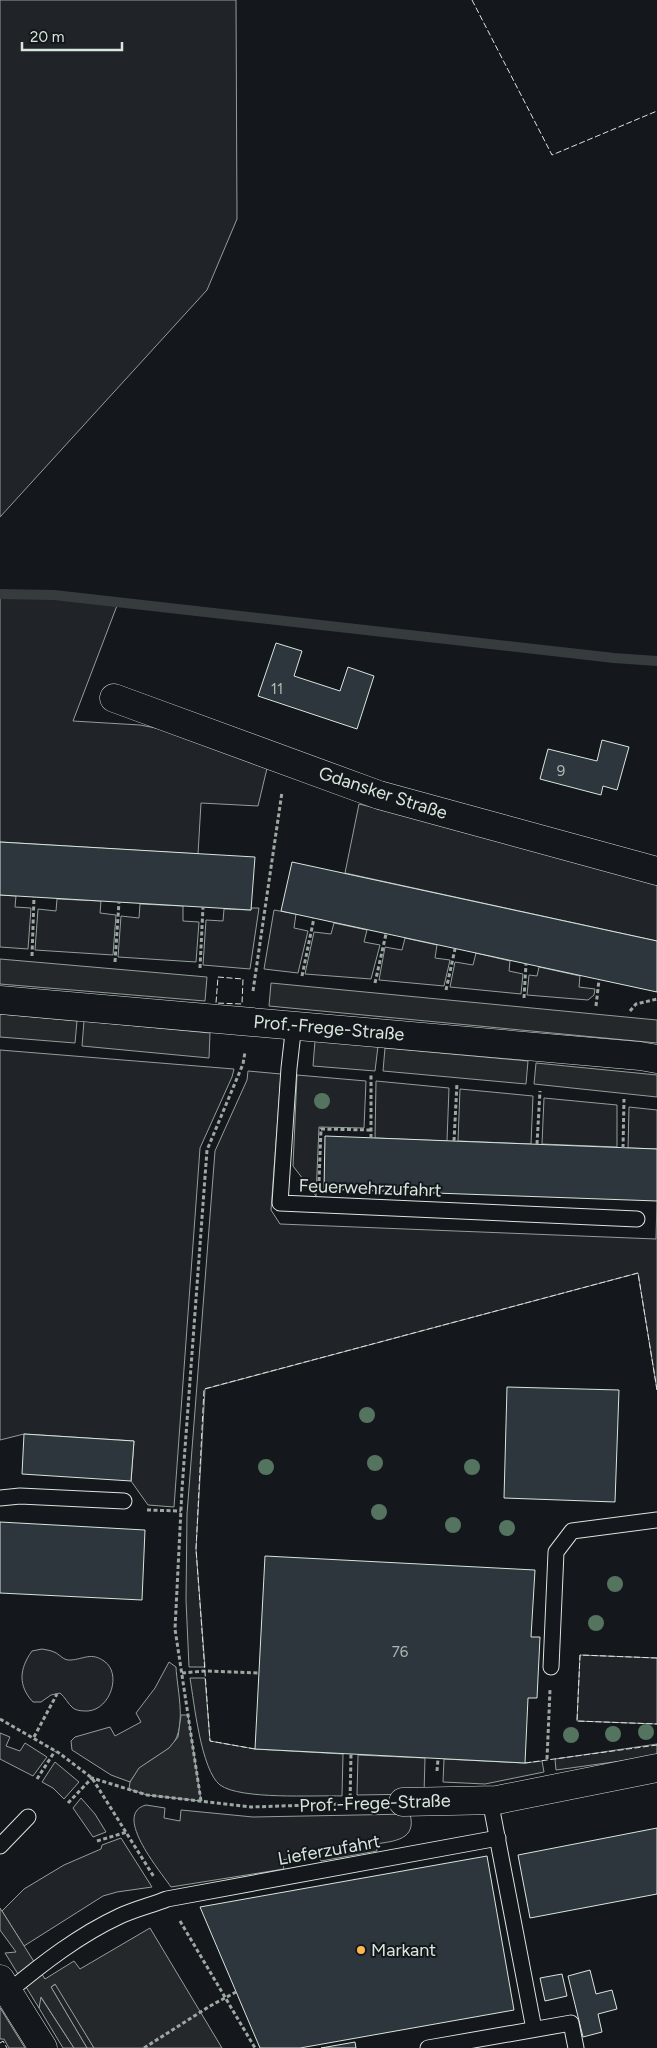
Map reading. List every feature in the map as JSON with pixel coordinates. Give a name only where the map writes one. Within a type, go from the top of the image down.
[{"type":"street","name":"Gdansker Straße","points":[[114,698],[378,795],[657,871]]},
{"type":"street","name":"Prof.-Frege-Straße","points":[[0,1000],[294,1024],[640,1056],[657,1060]]},
{"type":"street","name":"Prof.-Frege-Straße","points":[[404,1802],[490,1800],[657,1768]]},
{"type":"street","points":[[4,1985],[43,2048]]},
{"type":"lane","name":"Feuerwehrzufahrt","points":[[294,1024],[289,1068],[280,1203],[637,1218]]},
{"type":"lane","points":[[0,1498],[20,1496],[124,1501]]},
{"type":"lane","points":[[551,1667],[556,1552],[572,1531],[657,1520]]},
{"type":"lane","points":[[490,1800],[534,2029]]},
{"type":"lane","points":[[0,1846],[28,1817]]},
{"type":"lane","name":"Lieferzufahrt","points":[[4,1985],[83,1936],[120,1916],[167,1899],[498,1838]]},
{"type":"lane","points":[[428,2048],[571,2023],[576,2048]]},
{"type":"path","points":[[201,1801],[175,1629],[181,1511],[207,1150],[243,1064],[251,1021],[255,972],[278,815]]},
{"type":"path","points":[[32,956],[34,897]]},
{"type":"path","points":[[115,962],[118,902]]},
{"type":"path","points":[[200,968],[203,907]]},
{"type":"path","points":[[302,976],[314,918]]},
{"type":"path","points":[[375,983],[386,934]]},
{"type":"path","points":[[446,990],[455,949]]},
{"type":"path","points":[[524,998],[526,964]]},
{"type":"path","points":[[596,1006],[599,980]]},
{"type":"path","points":[[630,1011],[636,1004],[657,999]]},
{"type":"path","points":[[371,1075],[371,1138]]},
{"type":"path","points":[[454,1141],[457,1083]]},
{"type":"path","points":[[537,1144],[540,1091]]},
{"type":"path","points":[[623,1148],[624,1099]]},
{"type":"path","points":[[318,1204],[321,1129],[371,1130]]},
{"type":"path","points":[[124,1501],[136,1509],[181,1511]]},
{"type":"path","points":[[551,1667],[547,1760],[553,1789]]},
{"type":"path","points":[[182,1673],[205,1671],[259,1673]]},
{"type":"path","points":[[34,1737],[57,1694]]},
{"type":"path","points":[[0,1718],[55,1750],[92,1778],[127,1832],[254,2048]]},
{"type":"path","points":[[37,1779],[55,1750]]},
{"type":"path","points":[[350,1804],[351,1754]]},
{"type":"path","points":[[68,1802],[92,1778]]},
{"type":"path","name":"Prof.-Frege-Straße","points":[[92,1778],[146,1795],[251,1807],[404,1802]]},
{"type":"path","points":[[97,1841],[127,1832]]},
{"type":"path","points":[[144,2048],[224,1997],[236,1992]]},
{"type":"shaded area","points":[[0,0],[236,0],[237,219],[207,290],[0,517]]},
{"type":"shaded area","points":[[0,594],[54,595],[118,603],[73,721],[140,725],[197,736],[269,760],[258,806],[201,803],[198,854],[0,842]]},
{"type":"shaded area","points":[[359,804],[657,878],[657,941],[345,873]]},
{"type":"shaded area","points":[[0,895],[16,896],[15,907],[31,908],[28,949],[0,947]]},
{"type":"shaded area","points":[[57,899],[101,901],[100,913],[116,915],[113,955],[35,950],[38,909],[56,911]]},
{"type":"shaded area","points":[[140,904],[183,906],[183,921],[199,922],[196,962],[118,957],[121,916],[139,918]]},
{"type":"shaded area","points":[[251,908],[259,908],[250,969],[203,965],[206,920],[223,921],[224,909],[251,910]]},
{"type":"shaded area","points":[[274,910],[296,914],[294,928],[308,931],[298,973],[264,969]]},
{"type":"shaded area","points":[[334,923],[367,930],[364,942],[380,945],[371,979],[305,974],[314,932],[331,934]]},
{"type":"shaded area","points":[[405,938],[437,945],[435,958],[450,960],[444,986],[379,980],[385,947],[402,950]]},
{"type":"shaded area","points":[[476,953],[510,961],[509,971],[523,974],[521,994],[450,987],[455,962],[473,965]]},
{"type":"shaded area","points":[[0,959],[207,977],[205,1001],[0,984]]},
{"type":"shaded area","points":[[539,967],[580,976],[579,987],[595,989],[594,995],[588,1000],[527,995],[529,975],[537,976]]},
{"type":"shaded area","points":[[271,983],[657,1020],[657,1043],[269,1006]]},
{"type":"shaded area","points":[[0,1014],[77,1021],[75,1043],[0,1037]]},
{"type":"shaded area","points":[[84,1021],[210,1033],[209,1058],[82,1046]]},
{"type":"shaded area","points":[[315,1041],[378,1046],[375,1071],[313,1066]]},
{"type":"shaded area","points":[[385,1048],[528,1061],[526,1084],[383,1071]]},
{"type":"shaded area","points":[[0,1050],[234,1069],[200,1148],[174,1507],[148,1505],[131,1481],[134,1441],[24,1434],[0,1440]]},
{"type":"shaded area","points":[[536,1063],[657,1075],[657,1097],[534,1084]]},
{"type":"shaded area","points":[[248,1071],[281,1074],[271,1210],[280,1224],[656,1239],[657,1201],[657,1390],[638,1273],[205,1389],[196,1549],[205,1667],[189,1667],[186,1600],[187,1514],[215,1151],[247,1080]]},
{"type":"shaded area","points":[[297,1075],[366,1081],[364,1128],[319,1127],[316,1196],[293,1166]]},
{"type":"shaded area","points":[[376,1081],[449,1088],[447,1141],[375,1138]]},
{"type":"shaded area","points":[[460,1089],[533,1096],[531,1144],[458,1141]]},
{"type":"shaded area","points":[[544,1098],[617,1105],[617,1147],[542,1144]]},
{"type":"shaded area","points":[[629,1107],[657,1110],[657,1149],[628,1148]]},
{"type":"shaded area","points":[[42,1649],[52,1651],[68,1660],[91,1656],[104,1661],[112,1674],[113,1682],[108,1697],[103,1704],[96,1709],[88,1711],[78,1710],[71,1706],[60,1693],[51,1695],[41,1702],[33,1702],[23,1684],[23,1671],[32,1651]]},
{"type":"shaded area","points":[[580,1655],[657,1658],[657,1724],[577,1721]]},
{"type":"shaded area","points":[[169,1662],[176,1667],[180,1722],[174,1742],[168,1749],[143,1766],[130,1782],[111,1775],[72,1750],[71,1741],[75,1737],[110,1727],[115,1736],[141,1722],[136,1713],[155,1688]]},
{"type":"shaded area","points":[[190,1678],[205,1678],[210,1741],[255,1749],[343,1754],[342,1796],[260,1795],[230,1790],[220,1785],[213,1777],[203,1751]]},
{"type":"shaded area","points":[[181,1715],[188,1715],[201,1801],[147,1795],[129,1789],[130,1782],[139,1768],[169,1748],[178,1737]]},
{"type":"shaded area","points":[[0,1733],[10,1737],[6,1746],[20,1751],[25,1743],[47,1757],[33,1776],[0,1759]]},
{"type":"shaded area","points":[[657,1744],[657,1756],[556,1770],[555,1759]]},
{"type":"shaded area","points":[[358,1755],[425,1758],[424,1794],[357,1795]]},
{"type":"shaded area","points":[[444,1759],[525,1763],[542,1761],[544,1772],[485,1784],[443,1782]]},
{"type":"shaded area","points":[[55,1762],[79,1782],[64,1799],[53,1788],[42,1782]]},
{"type":"shaded area","points":[[81,1798],[95,1814],[106,1832],[93,1837],[73,1808]]},
{"type":"shaded area","points":[[146,1805],[165,1808],[164,1818],[180,1821],[181,1810],[253,1817],[410,1814],[411,1823],[407,1834],[402,1838],[376,1844],[377,1851],[321,1861],[318,1853],[282,1860],[284,1869],[171,1887],[149,1856],[136,1831],[134,1819],[137,1810]]},
{"type":"shaded area","points":[[121,1838],[152,1887],[103,1896],[24,1946],[2,1911],[24,1889],[64,1865],[101,1849],[102,1845]]},
{"type":"shaded area","points":[[0,1908],[45,1979],[74,1961],[80,1969],[150,1928],[222,2048],[94,2048],[55,1984],[51,1987],[87,2048],[74,2048],[41,1997],[39,2008],[5,1953],[16,1952],[0,1930]]},
{"type":"shaded area","points":[[56,1984],[94,2048],[87,2048],[51,1987]]},
{"type":"shaded area","points":[[40,1996],[74,2048],[63,2048],[39,2008]]},
{"type":"shaded area","points":[[0,2008],[25,2048],[9,2048],[4,2039],[0,2039]]},
{"type":"building","points":[[276,643],[302,651],[294,676],[340,691],[348,667],[374,676],[357,729],[258,696]]},
{"type":"building","points":[[602,740],[629,747],[617,790],[603,786],[601,795],[540,779],[548,749],[597,761]]},
{"type":"building","points":[[0,842],[255,857],[251,910],[0,895]]},
{"type":"building","points":[[292,862],[657,941],[657,992],[281,911]]},
{"type":"building","points":[[325,1136],[657,1149],[657,1201],[324,1189]]},
{"type":"building","points":[[507,1387],[619,1390],[615,1502],[504,1498]]},
{"type":"building","points":[[24,1434],[134,1441],[131,1481],[22,1474]]},
{"type":"building","points":[[0,1522],[145,1530],[142,1600],[0,1593]]},
{"type":"building","points":[[265,1556],[535,1570],[531,1637],[540,1637],[537,1698],[528,1698],[525,1763],[255,1749]]},
{"type":"building","points":[[657,1828],[657,1894],[530,1918],[518,1855]]},
{"type":"building","name":"Markant","points":[[487,1856],[514,2010],[300,2048],[260,2048],[200,1907]]},
{"type":"building","points":[[590,1970],[596,1994],[612,1990],[617,2009],[598,2014],[602,2032],[583,2037],[568,1976]]},
{"type":"building","points":[[562,1974],[567,1996],[545,2001],[540,1978]]},
{"type":"building","points":[[355,2042],[356,2048],[321,2048]]},
{"type":"waterway","points":[[0,594],[54,595],[614,658],[657,661]]},
{"type":"fence","points":[[472,0],[552,155],[657,111]]},
{"type":"fence","points":[[218,977],[243,979],[242,1004],[216,1003],[218,977]]},
{"type":"fence","points":[[255,1749],[210,1741],[196,1549],[204,1389],[638,1273],[657,1390]]},
{"type":"fence","points":[[657,1658],[580,1655],[577,1721],[657,1724]]},
{"type":"fence","points":[[525,1763],[657,1745]]},
{"type":"fence","points":[[0,2043],[3,2041],[7,2048]]},
{"type":"place","name":"Markant","points":[[361,1950]]}]
